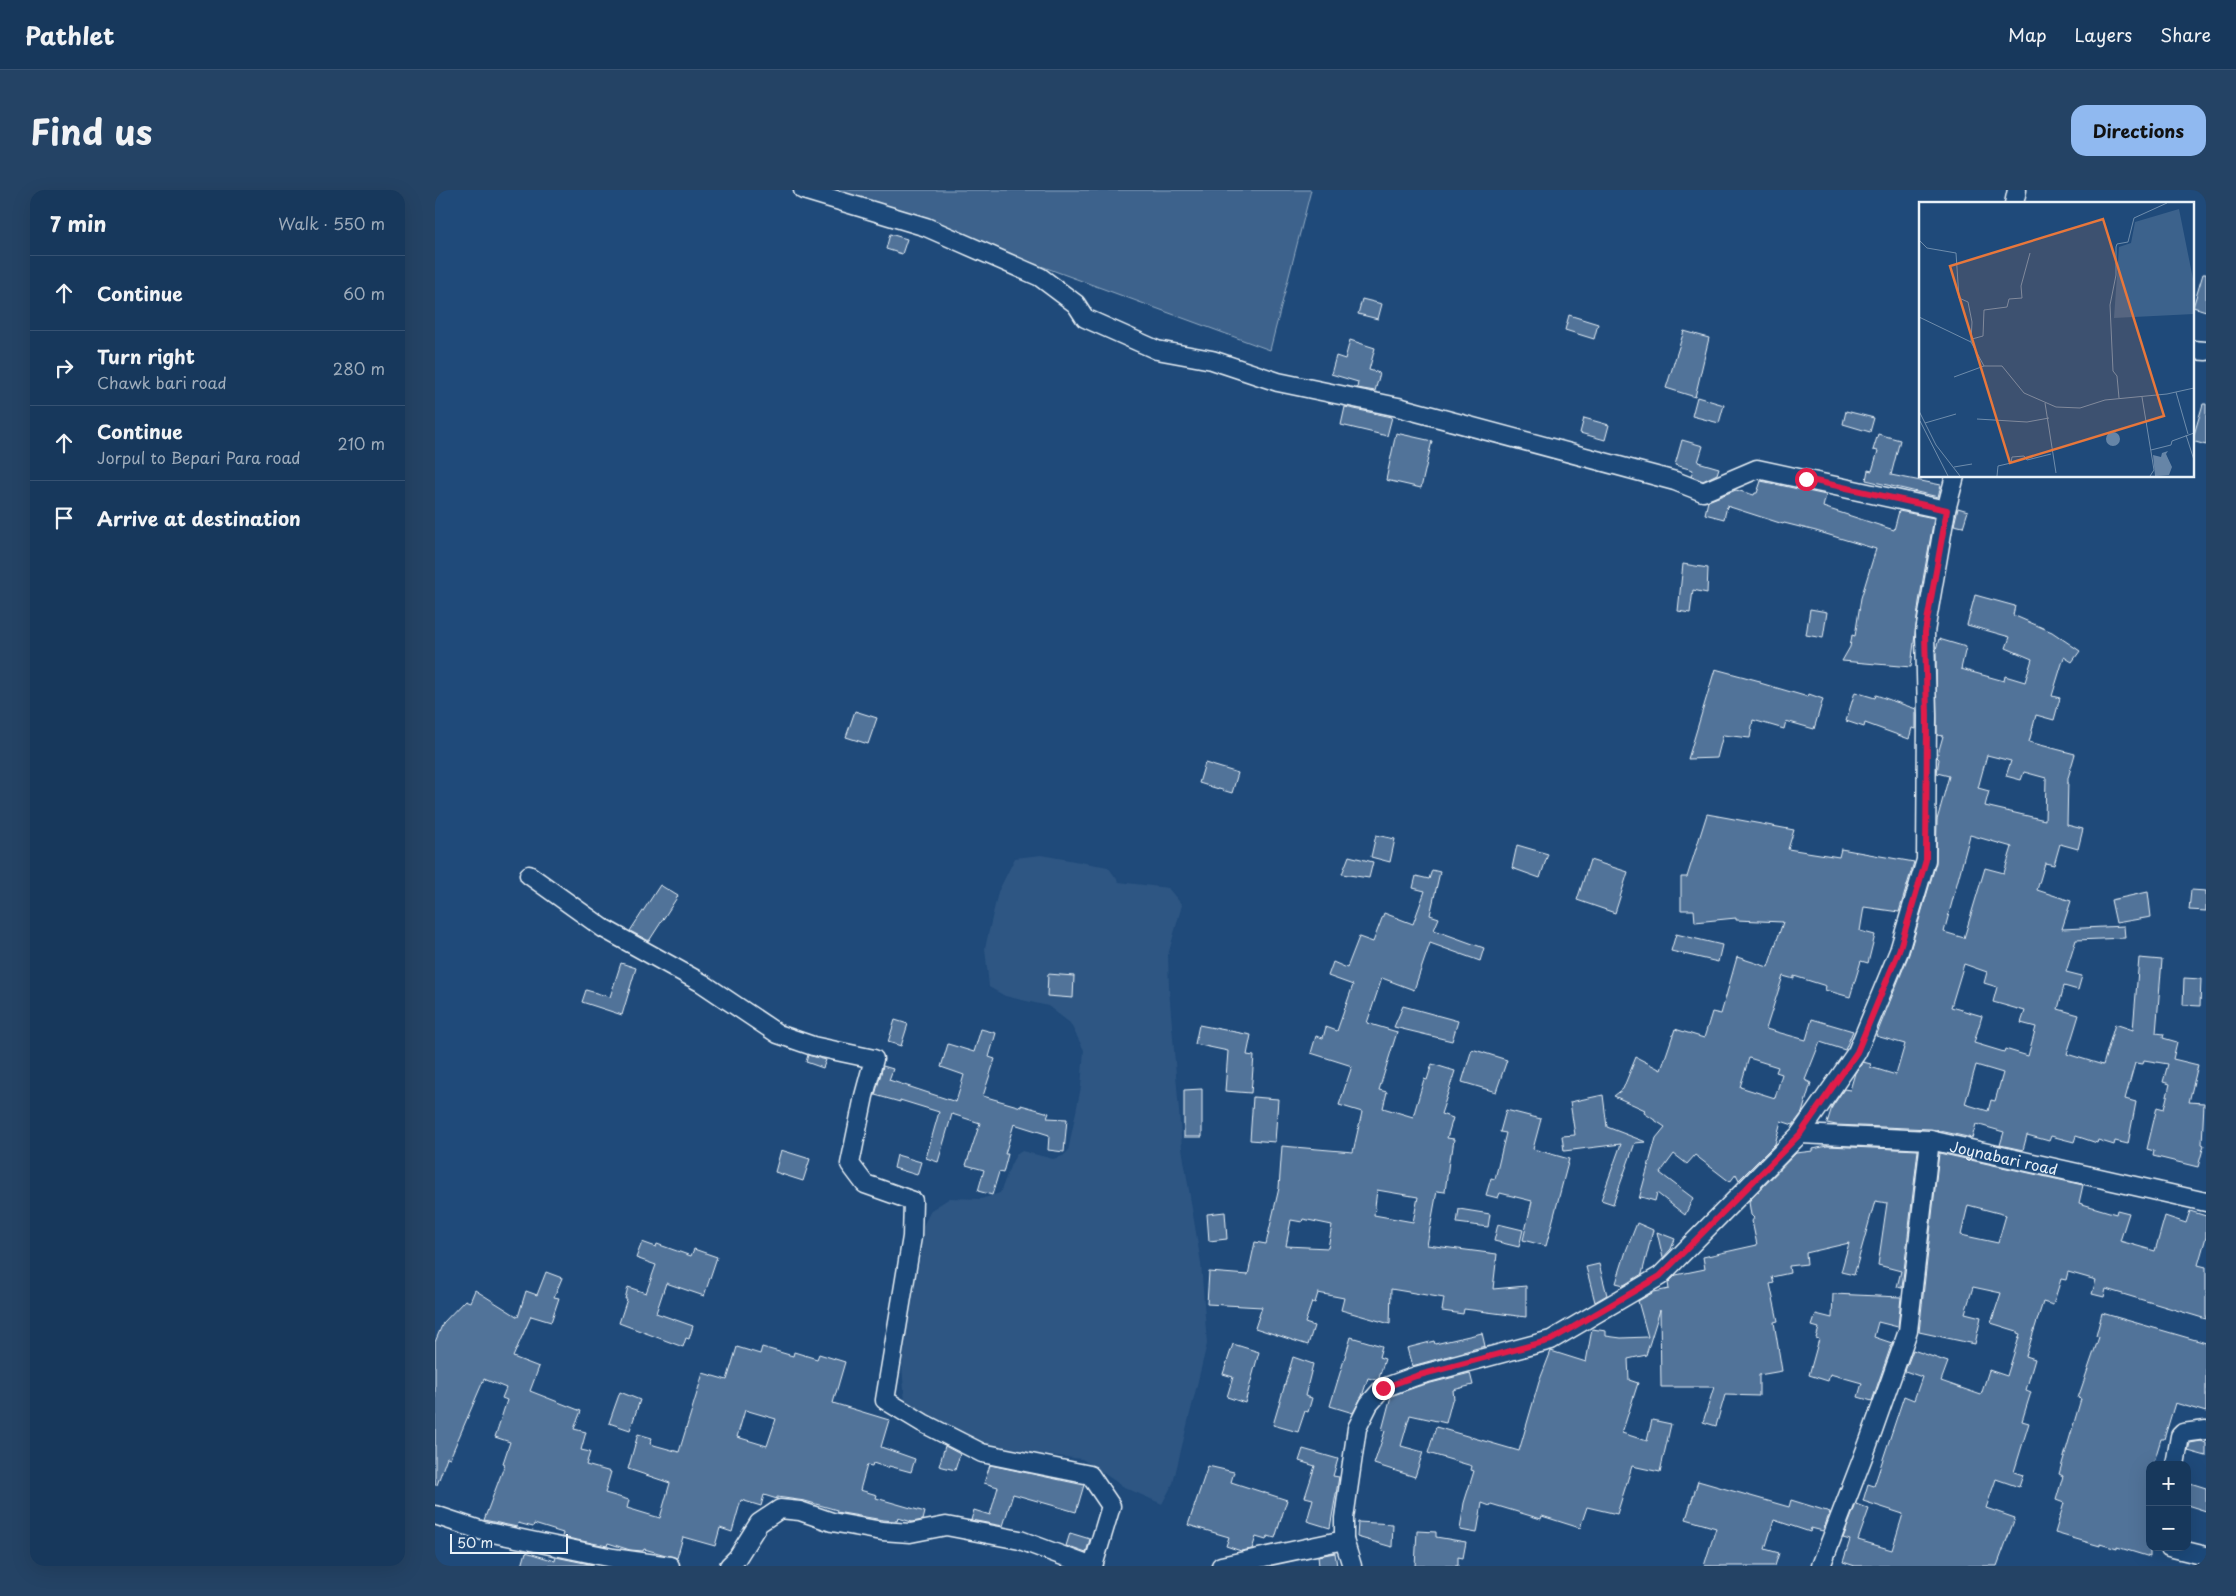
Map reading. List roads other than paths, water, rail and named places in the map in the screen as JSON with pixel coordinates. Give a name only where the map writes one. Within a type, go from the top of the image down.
[{"type":"street","points":[[803,190],[926,227],[1040,277],[1076,304],[1085,318],[1157,350],[1212,360],[1278,382],[1398,407],[1675,481],[1703,492],[1757,469],[1947,510]]},
{"type":"street","points":[[2193,350],[2206,352]]},
{"type":"street","points":[[1352,1566],[1344,1540],[1344,1518],[1357,1428],[1369,1404],[1383,1388],[1416,1376],[1551,1340],[1660,1276],[1800,1134],[1857,1052],[1899,951],[1926,860],[1927,716],[1925,632],[1955,478]]},
{"type":"street","points":[[529,875],[603,928],[702,983],[778,1034],[813,1046],[874,1059],[864,1096],[850,1164],[865,1184],[913,1201],[913,1237],[885,1400],[923,1423],[982,1453],[1090,1475],[1111,1506],[1091,1566],[1020,1540],[945,1526],[910,1533],[882,1531],[832,1522],[800,1512],[779,1509],[759,1523],[737,1558],[729,1566]]},
{"type":"street","name":"Joynabari road","points":[[1800,1134],[1930,1140],[2206,1202]]},
{"type":"street","points":[[1821,1566],[1868,1444],[1908,1331],[1930,1140]]},
{"type":"street","points":[[2176,1461],[2180,1436],[2183,1433],[2206,1430]]},
{"type":"street","points":[[435,1515],[483,1531],[613,1558],[670,1566]]},
{"type":"street","points":[[1221,1566],[1344,1540]]},
{"type":"street","points":[[2185,1551],[2206,1556]]}]
